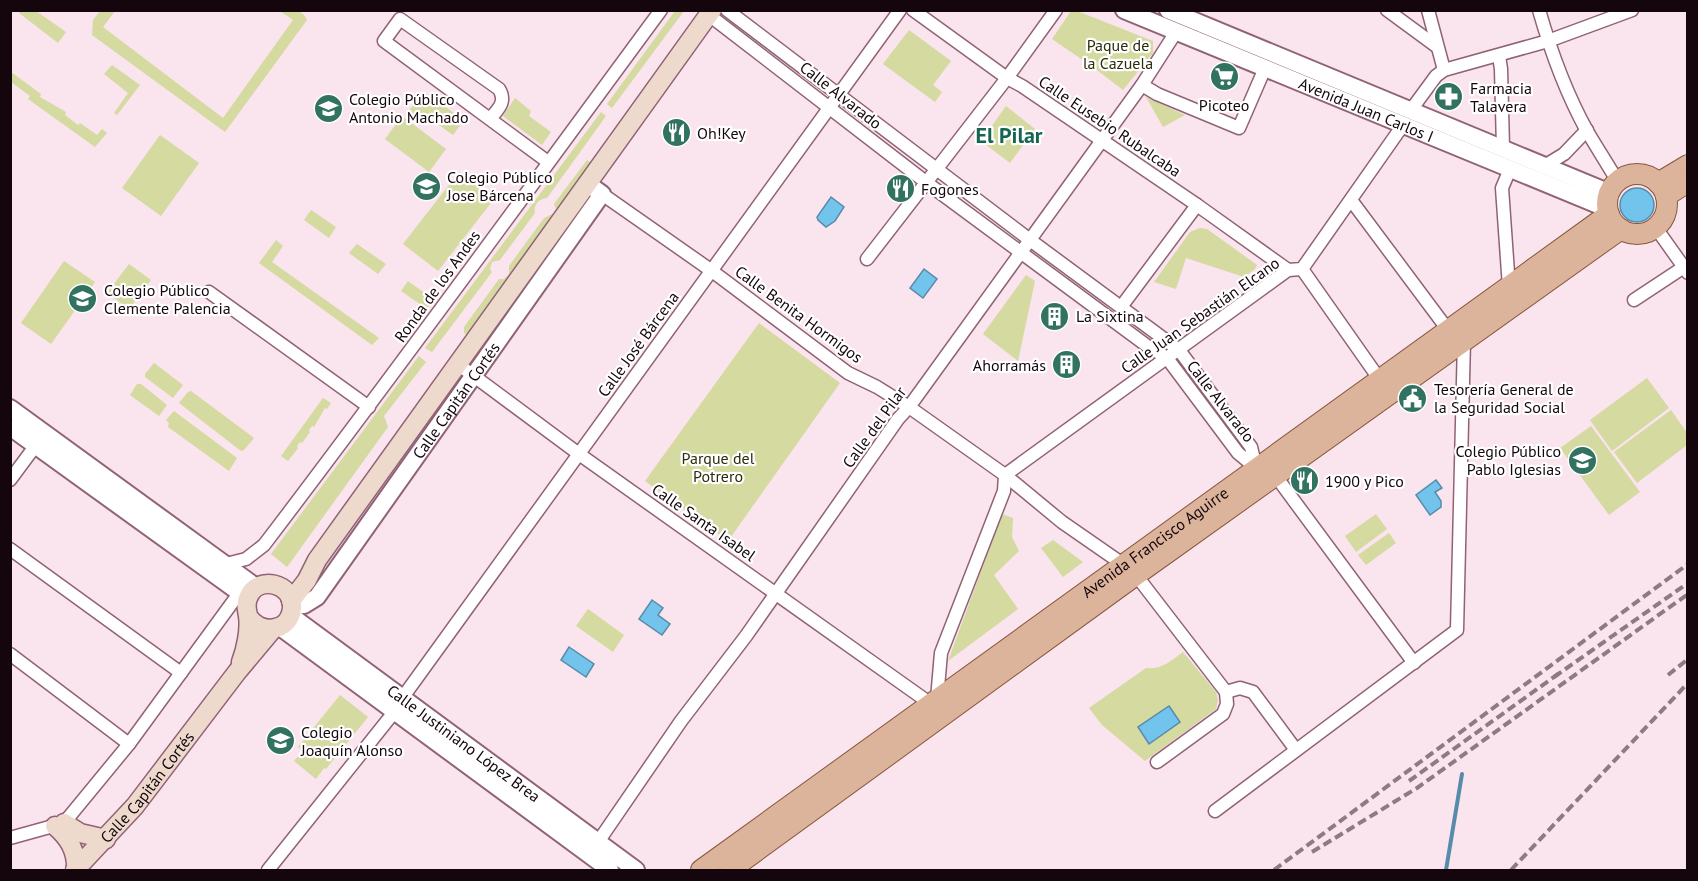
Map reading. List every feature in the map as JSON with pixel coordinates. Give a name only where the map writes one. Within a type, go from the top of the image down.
[{"type":"main road","name":"Calle Capitán Cortés","points":[[75,870],[106,838],[175,756],[237,672],[285,616],[317,560],[466,370],[595,189],[716,12]]},
{"type":"main road","points":[[1662,189],[1688,165]]},
{"type":"main road","name":"Avenida Francisco Aguirre","points":[[701,870],[934,702],[1275,475],[1456,335],[1613,206],[1628,176],[1638,175],[1650,178],[1662,189]]},
{"type":"main road","points":[[1662,189],[1688,182]]},
{"type":"main road","points":[[1613,206],[1639,234],[1648,232],[1656,228],[1666,213],[1662,189]]},
{"type":"main road","name":"Avenida Francisco Aguirre","points":[[730,870],[1130,570],[1256,468],[1380,380],[1456,335],[1509,286],[1613,206]]},
{"type":"main road","name":"Calle Capitán Cortés","points":[[237,672],[244,654],[248,599],[265,584],[276,585],[297,575],[317,560]]},
{"type":"main road","points":[[248,599],[259,628],[285,616],[284,589],[276,585]]},
{"type":"main road","points":[[59,824],[86,835],[106,838]]},
{"type":"main road","points":[[59,824],[75,855],[75,870]]},
{"type":"street","name":"Ronda de los Andes","points":[[226,564],[246,560],[264,545],[369,407],[661,10]]},
{"type":"street","name":"Calle José Bárcena","points":[[268,870],[399,704],[900,10]]},
{"type":"street","name":"Calle Eusebio Rubalcaba","points":[[913,10],[1007,78],[1197,205],[1288,270]]},
{"type":"street","points":[[867,260],[1007,78],[1056,10]]},
{"type":"street","name":"Avenida Juan Carlos I","points":[[1124,10],[1265,68],[1503,148],[1546,165],[1613,206]]},
{"type":"street","name":"Avenida Juan Carlos I","points":[[1168,10],[1192,15],[1407,117],[1510,169],[1613,206]]},
{"type":"street","points":[[1387,10],[1436,46]]},
{"type":"street","points":[[1428,10],[1444,70],[1548,41],[1632,10]]},
{"type":"street","points":[[1539,10],[1548,41],[1568,93],[1587,130],[1613,206]]},
{"type":"street","name":"Calle Alvarado","points":[[716,12],[838,96],[1179,350],[1251,447],[1256,468]]},
{"type":"street","name":"Calle Alvarado","points":[[716,12],[830,108],[927,183],[1167,358],[1238,453],[1256,468]]},
{"type":"street","points":[[492,121],[502,104],[503,95],[499,89],[400,19],[384,41],[492,121],[548,162]]},
{"type":"street","name":"Calle del Pilar","points":[[598,842],[681,721],[746,636],[898,419],[909,407],[1142,85],[1176,32]]},
{"type":"street","points":[[1499,56],[1503,148]]},
{"type":"street","points":[[1142,85],[1157,94],[1239,128],[1265,68]]},
{"type":"street","name":"Calle Juan Sebastián Elcano","points":[[1005,475],[1288,270],[1302,269],[1436,76],[1444,70]]},
{"type":"street","points":[[1546,165],[1564,154],[1587,130]]},
{"type":"street","points":[[1509,286],[1502,188],[1510,169]]},
{"type":"street","name":"Calle Benita Hormigos","points":[[595,189],[712,271],[848,373],[877,387],[909,407],[1005,475],[1062,522],[1130,570],[1226,692]]},
{"type":"street","points":[[1215,811],[1457,630],[1456,335],[1351,200]]},
{"type":"street","points":[[1120,307],[1197,205]]},
{"type":"street","points":[[1634,300],[1686,270],[1656,228]]},
{"type":"street","points":[[1302,269],[1380,380]]},
{"type":"street","points":[[209,292],[369,407]]},
{"type":"street","name":"Calle Santa Isabel","points":[[466,370],[579,454],[934,702]]},
{"type":"street","name":"Calle Capitán Cortés","points":[[285,616],[317,597],[466,370]]},
{"type":"street","points":[[10,408],[226,564],[248,599]]},
{"type":"street","points":[[10,427],[248,599]]},
{"type":"street","points":[[10,480],[36,445]]},
{"type":"street","points":[[934,702],[941,654],[1004,491],[1005,475]]},
{"type":"street","points":[[1275,475],[1414,663]]},
{"type":"street","points":[[10,549],[181,673]]},
{"type":"street","points":[[10,838],[59,824],[129,744],[181,673],[248,599]]},
{"type":"street","name":"Calle Justiniano López Brea","points":[[285,616],[610,870]]},
{"type":"street","points":[[10,654],[129,744]]},
{"type":"street","points":[[1157,762],[1223,714],[1227,704],[1226,692],[1240,688],[1252,692],[1296,750]]},
{"type":"street","name":"Calle Justiniano López Brea","points":[[399,704],[636,870]]},
{"type":"green space","points":[[36,11],[66,32],[58,43],[19,13]]},
{"type":"green space","points":[[100,11],[115,11],[103,27],[223,118],[293,20],[280,11],[300,12],[307,20],[225,132],[92,35],[93,20]]},
{"type":"green space","points":[[675,11],[684,11],[612,108],[607,104]]},
{"type":"green space","name":"Paque de la Cazuela","points":[[1071,11],[1077,11],[1153,41],[1153,53],[1123,90],[1052,39]]},
{"type":"green space","points":[[909,30],[951,61],[933,85],[942,92],[935,102],[883,64]]},
{"type":"green space","points":[[112,65],[140,85],[117,115],[114,113],[128,93],[104,74]]},
{"type":"green space","points":[[11,72],[41,94],[40,97],[66,112],[65,115],[78,125],[80,123],[97,135],[102,129],[107,133],[95,147],[28,99],[30,96],[11,82]]},
{"type":"green space","points":[[427,94],[464,120],[453,135],[429,118],[423,125],[410,116],[408,112],[420,96],[423,98]]},
{"type":"green space","points":[[1146,97],[1185,115],[1163,127]]},
{"type":"green space","points":[[515,98],[531,111],[529,116],[551,132],[542,145],[503,116]]},
{"type":"green space","points":[[1006,106],[1035,129],[1010,163],[981,141]]},
{"type":"green space","points":[[601,112],[606,116],[547,198],[537,202],[535,213],[500,260],[492,262],[490,269],[492,272],[432,352],[425,348]]},
{"type":"green space","points":[[402,116],[446,149],[429,172],[385,139]]},
{"type":"green space","points":[[160,135],[199,163],[161,216],[122,188]]},
{"type":"green space","points":[[587,160],[593,164],[469,336],[464,333],[464,327],[499,279],[504,279],[509,274],[509,266],[544,218],[554,213],[556,209],[554,204]]},
{"type":"green space","points":[[459,172],[494,199],[438,271],[403,244]]},
{"type":"green space","points":[[311,210],[336,227],[329,238],[304,220]]},
{"type":"green space","points":[[1200,228],[1207,229],[1253,262],[1257,265],[1255,269],[1244,277],[1186,258],[1176,289],[1154,282],[1190,232]]},
{"type":"green space","points":[[276,240],[283,246],[272,262],[379,338],[372,345],[259,263]]},
{"type":"green space","points":[[357,244],[386,264],[378,274],[349,253]]},
{"type":"green space","points":[[64,261],[95,282],[51,344],[21,323]]},
{"type":"green space","points":[[129,264],[151,280],[129,309],[107,293]]},
{"type":"green space","points":[[1026,275],[1035,281],[1018,361],[983,334]]},
{"type":"green space","points":[[408,281],[433,299],[427,309],[401,291]]},
{"type":"green space","name":"Parque del Potrero","points":[[759,323],[840,383],[728,541],[645,481]]},
{"type":"green space","points":[[419,356],[426,362],[384,416],[388,427],[287,567],[271,554]]},
{"type":"green space","points":[[154,363],[183,385],[173,398],[145,377]]},
{"type":"green space","points":[[1647,378],[1669,408],[1612,451],[1590,420]]},
{"type":"green space","points":[[137,384],[141,384],[167,405],[159,416],[130,395]]},
{"type":"green space","points":[[191,391],[254,438],[244,450],[241,451],[179,403]]},
{"type":"green space","points":[[323,398],[331,403],[327,409],[325,408],[314,427],[312,426],[288,461],[281,456]]},
{"type":"green space","points":[[1671,410],[1687,433],[1687,445],[1637,483],[1614,452]]},
{"type":"green space","points":[[174,411],[237,458],[229,471],[168,427],[169,423],[166,420]]},
{"type":"green space","points":[[1591,426],[1640,492],[1609,515],[1560,448]]},
{"type":"green space","points":[[1002,514],[1013,518],[1012,537],[1019,551],[994,575],[1018,609],[948,661]]},
{"type":"green space","points":[[1376,514],[1387,529],[1356,552],[1345,536]]},
{"type":"green space","points":[[1389,533],[1396,543],[1366,565],[1358,555]]},
{"type":"green space","points":[[1053,540],[1083,562],[1063,577],[1041,548]]},
{"type":"green space","points":[[588,609],[624,635],[613,652],[576,626]]},
{"type":"green space","points":[[1183,652],[1216,692],[1218,700],[1216,709],[1145,761],[1102,725],[1089,708],[1146,668],[1161,666]]},
{"type":"green space","points":[[340,695],[368,717],[316,779],[294,761],[303,751],[298,747]]},
{"type":"water","points":[[1637,188],[1649,193],[1654,205],[1649,217],[1637,222],[1625,217],[1620,205],[1625,193]]},
{"type":"water","points":[[831,197],[844,207],[835,221],[826,227],[817,217]]},
{"type":"water","points":[[924,269],[937,279],[923,298],[910,288]]},
{"type":"water","points":[[1436,480],[1442,488],[1435,492],[1441,501],[1441,507],[1430,515],[1416,495]]},
{"type":"water","points":[[652,600],[663,608],[658,615],[670,624],[662,635],[639,619]]},
{"type":"water","points":[[569,647],[594,664],[586,677],[561,660]]},
{"type":"water","points":[[1169,706],[1180,722],[1149,744],[1138,727]]},
{"type":"waterway","points":[[1446,870],[1462,774]]},
{"type":"railway","points":[[1274,870],[1688,564]]},
{"type":"railway","points":[[1554,677],[1688,583]]},
{"type":"railway","points":[[1312,852],[1417,788],[1688,594]]},
{"type":"railway","points":[[1668,675],[1688,659]]},
{"type":"railway","points":[[1409,781],[1561,672]]},
{"type":"railway","points":[[1511,870],[1688,683]]},
{"type":"place","name":"Picoteo","points":[[1224,77]]},
{"type":"place","name":"Farmacia Talavera","points":[[1449,97]]},
{"type":"place","name":"Colegio Público Antonio Machado","points":[[328,108]]},
{"type":"place","name":"Oh!Key","points":[[676,133]]},
{"type":"place","name":"Colegio Público Jose Bárcena","points":[[426,186]]},
{"type":"place","name":"Fogones","points":[[900,189]]},
{"type":"place","name":"Colegio Público Clemente Palencia","points":[[83,299]]},
{"type":"place","name":"La Sixtina","points":[[1055,316]]},
{"type":"place","name":"Ahorramás","points":[[1067,365]]},
{"type":"place","name":"Tesorería General de la Seguridad Social","points":[[1413,398]]},
{"type":"place","name":"Colegio Público Pablo Iglesias","points":[[1582,460]]},
{"type":"place","name":"1900 y Pico","points":[[1304,481]]},
{"type":"place","name":"Colegio Joaquín Alonso","points":[[280,741]]},
{"type":"district","name":"El Pilar","points":[[1009,135]]}]
